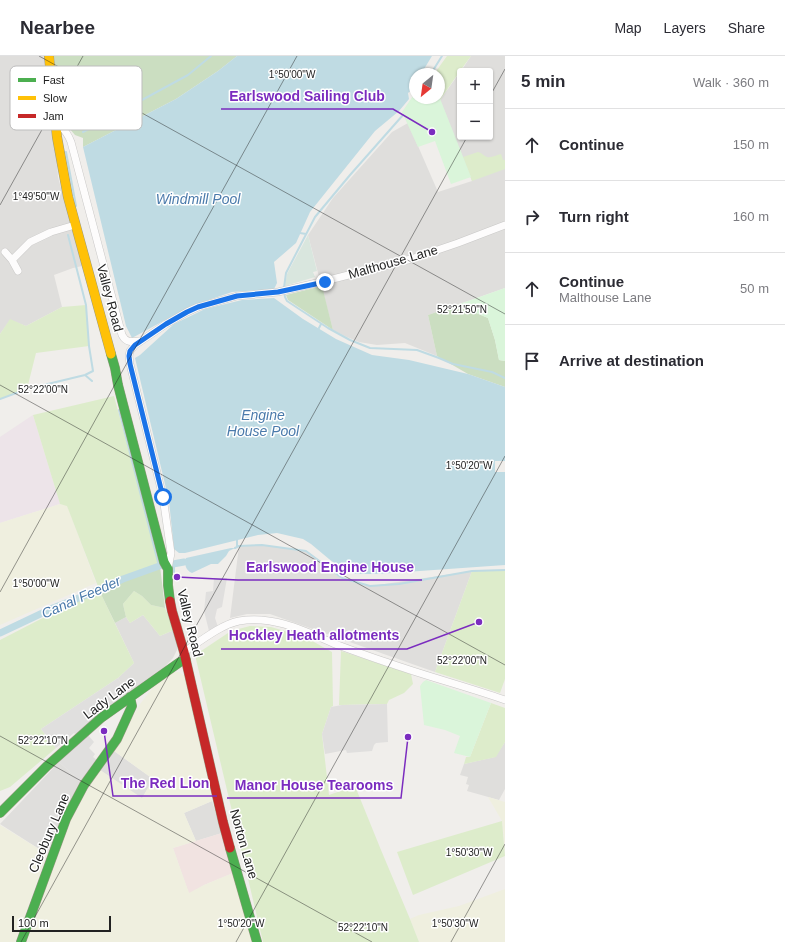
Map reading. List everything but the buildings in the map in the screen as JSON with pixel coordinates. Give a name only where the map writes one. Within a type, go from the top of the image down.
[{"type":"street","name":"Valley Road","points":[[49,56],[50,66]]},
{"type":"street","name":"Valley Road","points":[[57,130],[61,164],[75,225],[86,257],[164,562],[168,569],[168,584],[172,611],[185,656],[202,730]]},
{"type":"street","points":[[64,130],[71,142],[122,335],[129,342],[142,340]]},
{"type":"street","points":[[12,260],[30,242],[51,232],[75,225]]},
{"type":"street","name":"Malthouse Lane","points":[[168,569],[171,553],[163,497],[130,364],[130,351],[135,345],[166,324],[198,307],[237,296],[278,292],[325,282],[412,259],[505,225]]},
{"type":"street","points":[[5,252],[12,260],[18,271]]},
{"type":"street","points":[[185,656],[212,634],[233,622],[269,620],[304,631],[338,645],[393,664],[505,700]]},
{"type":"street","name":"Lady Lane","points":[[0,813],[47,766],[101,718],[180,662],[185,656]]},
{"type":"street","name":"Cleobury Lane","points":[[20,942],[66,819],[84,785],[117,739],[132,706],[130,697]]},
{"type":"street","name":"Norton Lane","points":[[202,730],[223,822],[257,942]]},
{"type":"shaded area","points":[[0,56],[47,56],[48,66],[10,66],[10,130],[55,130],[58,177],[82,266],[54,275],[62,307],[26,326],[10,320],[0,334]]},
{"type":"shaded area","points":[[471,56],[505,56],[505,288],[428,315],[437,356],[405,343],[377,345],[359,342],[333,330],[308,235],[333,198],[392,132],[408,123],[438,192],[472,181],[442,104],[445,104],[445,93],[457,76],[457,140],[493,140],[493,68],[463,68]]},
{"type":"shaded area","points":[[308,235],[317,271],[313,272],[315,277],[285,286],[287,274]]},
{"type":"shaded area","points":[[33,415],[60,504],[0,523],[0,437]]},
{"type":"shaded area","points":[[262,545],[305,551],[342,578],[371,586],[472,571],[435,672],[270,614],[247,614],[230,618],[239,546]]},
{"type":"shaded area","points":[[214,578],[227,578],[222,607],[217,609],[215,618],[218,627],[209,631],[204,611],[206,592],[213,591]]},
{"type":"shaded area","points":[[143,615],[160,636],[174,630],[177,650],[173,658],[156,676],[130,695],[118,678],[134,663],[115,623],[126,617],[130,623]]},
{"type":"shaded area","points":[[118,678],[130,695],[75,734],[74,733],[56,748],[41,729]]},
{"type":"shaded area","points":[[387,704],[388,742],[376,743],[372,751],[347,753],[346,750],[325,754],[322,734],[331,707],[342,705]]},
{"type":"shaded area","points":[[88,735],[94,742],[89,748],[95,754],[93,757],[97,760],[81,782],[59,762]]},
{"type":"shaded area","points":[[505,742],[505,789],[499,800],[467,791],[469,785],[466,784],[468,777],[460,775],[464,764],[495,757]]},
{"type":"shaded area","points":[[114,751],[153,779],[142,799],[100,770]]},
{"type":"shaded area","points":[[59,762],[81,782],[62,819],[47,854],[0,824]]},
{"type":"shaded area","points":[[212,801],[222,833],[196,841],[184,813]]},
{"type":"shaded area","points":[[222,833],[233,873],[204,885],[189,894],[173,848]]},
{"type":"green space","points":[[54,56],[237,56],[218,71],[176,99],[142,117],[142,66],[55,66]]},
{"type":"green space","points":[[447,56],[471,56],[462,68],[457,68],[457,75],[445,93],[445,68],[438,68]]},
{"type":"green space","points":[[409,102],[409,104],[442,104],[471,177],[451,184],[435,141],[418,147],[402,112]]},
{"type":"green space","points":[[71,130],[116,130],[83,147],[83,138],[75,135]]},
{"type":"green space","points":[[478,152],[486,157],[501,154],[503,160],[505,160],[505,169],[472,181],[463,157]]},
{"type":"green space","points":[[322,286],[333,330],[288,300],[286,295]]},
{"type":"green space","points":[[505,288],[505,361],[499,360],[488,318],[457,305]]},
{"type":"green space","points":[[86,305],[89,346],[36,353],[27,389],[0,399],[0,334],[10,319],[26,326],[62,307]]},
{"type":"green space","points":[[457,305],[488,318],[499,360],[505,361],[505,387],[468,374],[437,356],[428,315]]},
{"type":"green space","points":[[114,396],[160,566],[123,579],[99,590],[134,663],[118,678],[41,729],[56,748],[10,787],[0,791],[0,640],[99,589],[67,506],[60,504],[33,415]]},
{"type":"green space","points":[[60,504],[67,505],[96,583],[0,625],[0,523]]},
{"type":"green space","points":[[160,566],[165,608],[151,605],[142,596],[134,591],[123,604],[126,617],[115,623],[99,590],[123,579]]},
{"type":"green space","points":[[505,570],[505,679],[500,693],[435,672],[472,571]]},
{"type":"green space","points":[[134,591],[142,596],[151,605],[165,608],[174,630],[160,636],[143,615],[130,623],[126,617],[123,604]]},
{"type":"green space","points":[[250,626],[271,627],[305,637],[332,652],[333,706],[331,707],[322,734],[329,795],[355,786],[419,942],[263,942],[195,655],[231,631]]},
{"type":"green space","points":[[341,651],[411,674],[413,684],[404,693],[389,700],[387,704],[339,705]]},
{"type":"green space","points":[[171,672],[179,672],[186,677],[212,801],[184,813],[196,841],[173,848],[189,893],[233,873],[252,942],[27,942],[67,827],[79,803],[100,770],[142,798],[153,779],[114,751],[140,704],[159,680]]},
{"type":"green space","points":[[426,680],[491,703],[470,757],[454,753],[460,736],[445,730],[424,725],[420,686]]},
{"type":"green space","points":[[491,703],[505,708],[505,742],[496,757],[464,764],[466,757],[470,757]]},
{"type":"green space","points":[[488,797],[505,802],[505,849],[502,821]]},
{"type":"green space","points":[[502,821],[505,856],[413,895],[397,852]]},
{"type":"green space","points":[[0,825],[47,854],[15,942],[0,942]]},
{"type":"green space","points":[[505,889],[505,942],[419,942],[410,919],[419,915],[459,906]]},
{"type":"water","name":"Windmill Pool","points":[[237,56],[432,56],[425,68],[409,68],[409,99],[399,111],[375,131],[310,212],[296,243],[274,262],[277,283],[274,289],[232,292],[191,306],[132,338],[126,326],[83,147],[116,130],[142,130],[142,117],[176,99],[218,71]]},
{"type":"water","name":"Engine House Pool","points":[[274,298],[303,319],[336,339],[372,355],[409,360],[468,374],[505,387],[505,461],[495,461],[495,472],[505,472],[505,565],[377,574],[356,574],[342,569],[303,539],[277,533],[258,535],[185,553],[179,553],[174,549],[169,501],[135,358],[174,324],[205,309],[242,300]]},
{"type":"water","points":[[235,548],[229,551],[218,564],[211,564],[192,573],[186,567],[186,558]]},
{"type":"waterway","points":[[142,100],[188,75],[211,56]]},
{"type":"waterway","points":[[434,68],[442,56]]},
{"type":"waterway","points":[[284,288],[286,273],[315,217],[403,115]]},
{"type":"waterway","points":[[83,132],[87,130]]},
{"type":"waterway","points":[[66,152],[76,206]]},
{"type":"waterway","points":[[300,233],[306,234]]},
{"type":"waterway","points":[[0,399],[27,389],[85,375],[93,371],[89,346],[86,305],[68,235]]},
{"type":"waterway","points":[[284,292],[287,301],[328,328],[350,340],[370,348],[417,350],[453,364],[492,372],[505,378]]},
{"type":"waterway","points":[[319,328],[321,324]]},
{"type":"waterway","points":[[85,375],[92,381]]},
{"type":"waterway","points":[[119,410],[159,566]]},
{"type":"waterway","points":[[237,540],[237,547]]},
{"type":"waterway","points":[[235,548],[239,546],[262,545],[306,551],[342,578],[370,586],[399,584],[472,571],[505,570]]},
{"type":"waterway","name":"Canal Feeder","points":[[173,564],[184,562]]},
{"type":"waterway","points":[[174,564],[174,572]]},
{"type":"waterway","name":"Canal Feeder","points":[[0,633],[53,608],[123,579],[162,565]]},
{"type":"traffic: fast","points":[[111,354],[164,562],[168,569],[170,601]]},
{"type":"traffic: fast","points":[[0,813],[47,766],[101,718],[180,662],[186,660]]},
{"type":"traffic: fast","points":[[21,942],[66,819],[84,785],[117,739],[132,706],[130,697]]},
{"type":"traffic: fast","points":[[230,848],[257,942]]},
{"type":"traffic: slow","points":[[49,56],[50,66]]},
{"type":"traffic: slow","points":[[56,130],[68,197],[111,354]]},
{"type":"traffic: jam","points":[[170,601],[184,652],[230,848]]},
{"type":"place","name":"Earlswood Sailing Club","points":[[432,132]]},
{"type":"place","name":"Earlswood Engine House","points":[[177,577]]},
{"type":"place","name":"Hockley Heath allotments","points":[[479,622]]},
{"type":"place","name":"The Red Lion","points":[[104,731]]},
{"type":"place","name":"Manor House Tearooms","points":[[408,737]]},
{"type":"route","points":[[163,497],[130,364],[129,356],[132,348],[166,324],[198,307],[237,296],[278,292],[325,282]]}]
